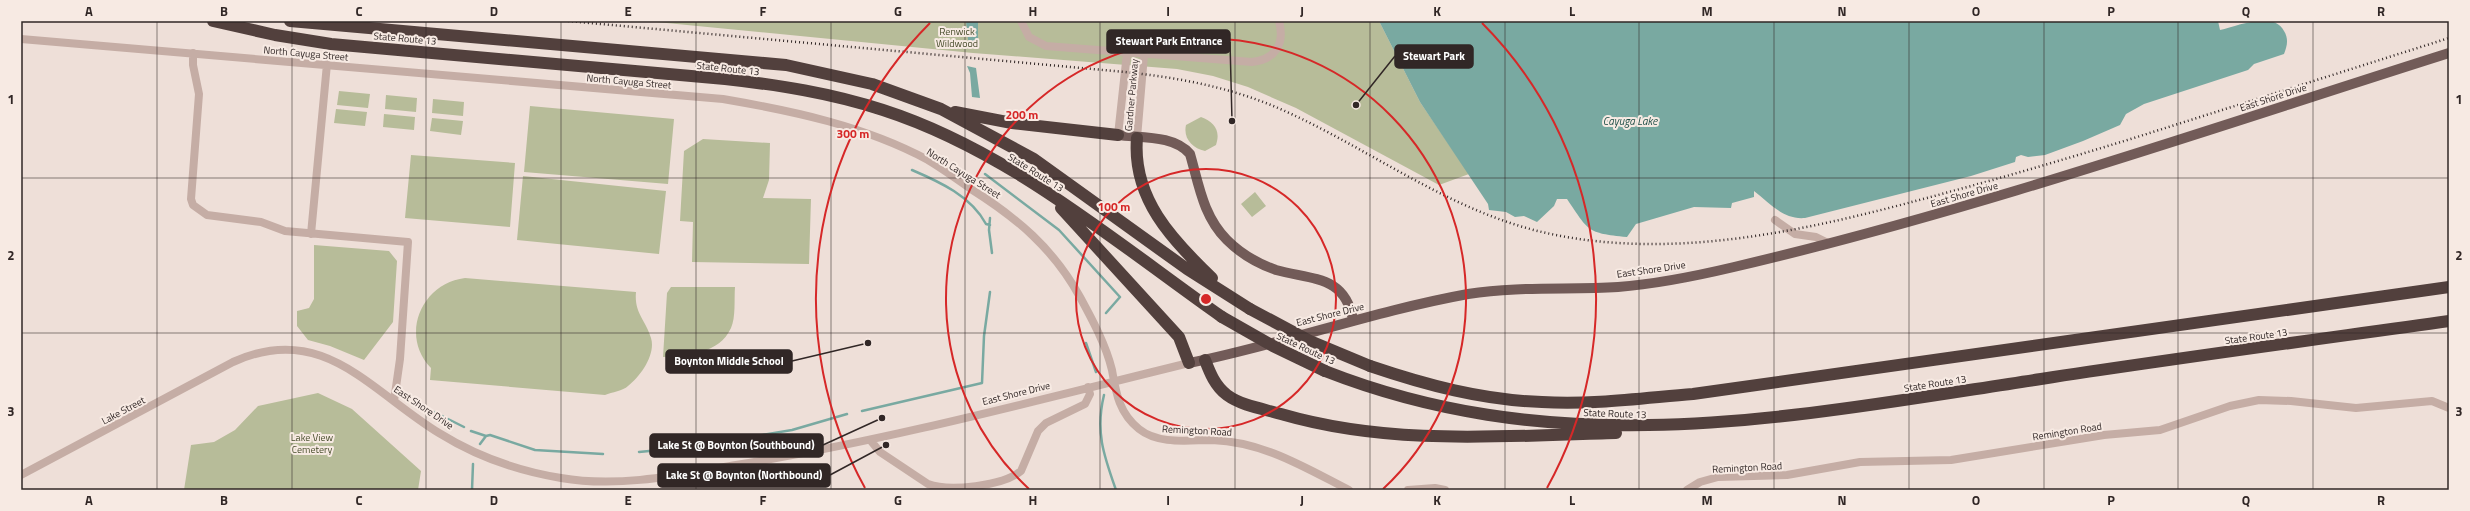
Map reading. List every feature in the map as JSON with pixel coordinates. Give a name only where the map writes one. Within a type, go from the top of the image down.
[{"type":"highway","name":"State Route 13","points":[[213,21],[275,35],[332,44],[725,79],[823,94],[883,110],[930,128],[986,156],[1043,190],[1222,317],[1273,346],[1325,371],[1380,392],[1444,408],[1489,417],[1595,424],[1665,426],[1718,424],[1815,414],[2054,377],[2449,321]]},
{"type":"highway","name":"State Route 13","points":[[290,21],[786,65],[872,84],[941,109],[1034,159],[1187,269],[1250,309],[1310,341],[1370,366],[1439,387],[1501,399],[1542,402],[1624,400],[1693,394],[2449,287]]},
{"type":"highway","points":[[941,109],[1012,123],[1118,135]]},
{"type":"highway","points":[[1137,138],[1138,170],[1155,214],[1188,255],[1231,297]]},
{"type":"highway","points":[[1043,190],[1104,252],[1179,337],[1189,363]]},
{"type":"highway","points":[[1205,360],[1219,387],[1236,400],[1301,420],[1367,433],[1448,438],[1622,432],[1665,426]]},
{"type":"main road","name":"East Shore Drive","points":[[1189,363],[1353,320],[1489,291],[1618,287],[1652,283],[1722,270],[1828,243],[2020,190],[2449,53]]},
{"type":"main road","points":[[1118,135],[1179,144],[1190,154],[1206,210],[1227,240],[1245,254],[1266,266],[1307,276],[1335,287],[1346,298],[1353,320]]},
{"type":"street","points":[[1021,21],[1029,37],[1046,46],[1144,55],[1263,61],[1277,50],[1281,30],[1279,21]]},
{"type":"street","name":"North Cayuga Street","points":[[23,39],[723,99],[812,117],[886,142],[928,160],[1007,212],[1049,252],[1079,296],[1095,327],[1112,370],[1112,382]]},
{"type":"street","points":[[193,53],[193,66],[199,94],[191,198],[193,205],[207,215],[261,222],[285,232],[408,242],[400,359],[394,401]]},
{"type":"street","name":"Gardner Parkway","points":[[1118,135],[1127,53]]},
{"type":"street","name":"Gardner Parkway","points":[[1137,138],[1144,55]]},
{"type":"street","points":[[312,234],[327,64]]},
{"type":"street","points":[[1775,220],[1795,234],[1816,237],[1828,243]]},
{"type":"street","name":"East Shore Drive","points":[[234,362],[266,351],[287,349],[308,352],[336,361],[440,434],[502,463],[563,478],[610,486],[871,441],[1189,363]]},
{"type":"street","name":"Lake Street","points":[[21,475],[234,362]]},
{"type":"street","name":"Remington Road","points":[[1112,382],[1124,413],[1140,430],[1150,435],[1166,440],[1237,442],[1260,448],[1296,461],[1349,490]]},
{"type":"street","points":[[871,441],[880,452],[928,484],[937,487],[954,488],[1004,480],[1021,471],[1038,431],[1046,423],[1085,404],[1090,394],[1088,387]]},
{"type":"street","name":"Remington Road","points":[[1686,490],[1700,482],[1718,477],[1793,474],[1860,462],[1964,458],[2104,435],[2160,430],[2230,406],[2259,400],[2285,400],[2356,408],[2432,401],[2449,408]]},
{"type":"street","points":[[1408,490],[1424,488],[1444,490]]},
{"type":"green space","name":"Renwick Wildwood","points":[[646,21],[1379,21],[1420,102],[1469,174],[1439,185],[1296,108],[1248,87],[1213,76],[1177,69],[973,53]]},
{"type":"green space","points":[[339,91],[370,94],[368,108],[337,105]]},
{"type":"green space","points":[[386,95],[417,98],[416,112],[385,109]]},
{"type":"green space","points":[[433,99],[464,102],[463,116],[432,113]]},
{"type":"green space","points":[[530,106],[674,119],[668,184],[524,172]]},
{"type":"green space","points":[[336,109],[367,112],[365,126],[334,123]]},
{"type":"green space","points":[[384,114],[415,117],[414,130],[383,127]]},
{"type":"green space","points":[[1201,117],[1213,124],[1218,135],[1216,145],[1205,151],[1192,145],[1187,138],[1185,130],[1186,125]]},
{"type":"green space","points":[[432,118],[463,121],[461,135],[430,131]]},
{"type":"green space","points":[[703,139],[770,143],[769,180],[763,198],[811,199],[809,264],[692,262],[693,222],[680,221],[684,151]]},
{"type":"green space","points":[[411,155],[515,163],[510,227],[405,218]]},
{"type":"green space","points":[[523,176],[666,191],[659,254],[517,240]]},
{"type":"green space","points":[[1255,192],[1266,206],[1252,217],[1241,204]]},
{"type":"green space","points":[[314,245],[389,251],[397,261],[393,322],[364,360],[330,346],[308,340],[297,326],[297,311],[309,308],[314,299]]},
{"type":"green space","points":[[465,278],[636,292],[638,311],[649,331],[651,338],[652,344],[649,358],[638,377],[626,388],[605,395],[430,380],[431,368],[422,355],[417,341],[416,326],[420,312],[427,300],[437,290],[450,282]]},
{"type":"green space","points":[[671,287],[735,287],[733,324],[726,337],[711,348],[702,352],[663,357],[667,293]]},
{"type":"green space","name":"Lake View Cemetery","points":[[318,393],[352,409],[421,471],[418,490],[184,490],[191,445],[214,442],[235,430],[258,406]]},
{"type":"water","name":"Cayuga Lake","points":[[2264,20],[2272,21],[2279,25],[2286,34],[2287,42],[2284,54],[2254,64],[2248,70],[2144,104],[2126,114],[2120,125],[2045,155],[2028,157],[2021,155],[2016,157],[2015,162],[1971,176],[1805,218],[1797,218],[1783,214],[1754,191],[1754,197],[1732,203],[1731,208],[1694,207],[1636,224],[1627,237],[1596,232],[1585,224],[1567,199],[1557,199],[1554,206],[1537,222],[1524,216],[1515,217],[1506,212],[1489,210],[1488,204],[1420,102],[1379,21],[2218,21],[2220,30],[2245,23]]},
{"type":"water","points":[[966,21],[978,21],[978,48],[969,48]]},
{"type":"water","points":[[967,66],[976,68],[980,98],[972,97],[970,73]]},
{"type":"waterway","points":[[912,170],[954,191],[972,205],[986,224],[990,225]]},
{"type":"waterway","points":[[985,174],[1059,230],[1120,297],[1106,313]]},
{"type":"waterway","points":[[990,218],[989,230],[992,253]]},
{"type":"waterway","points":[[862,411],[982,383],[984,336],[990,292]]},
{"type":"waterway","points":[[1086,343],[1096,372]]},
{"type":"waterway","points":[[1104,395],[1100,421],[1102,444],[1116,490]]},
{"type":"waterway","points":[[428,409],[464,427]]},
{"type":"waterway","points":[[639,452],[690,447],[792,430],[847,414]]},
{"type":"waterway","points":[[471,431],[486,436]]},
{"type":"waterway","points":[[480,444],[486,436],[490,435],[535,450],[603,454]]},
{"type":"waterway","points":[[472,490],[473,464]]},
{"type":"railway","points":[[568,21],[1125,72],[1167,77],[1208,85],[1248,96],[1287,112],[1320,128],[1448,197],[1515,225],[1551,234],[1597,241],[1644,244],[1691,243],[1738,238],[1832,222],[1878,211],[1977,184],[2137,137],[2449,38]]},
{"type":"place","name":"Stewart Park","points":[[1356,105]]},
{"type":"place","name":"Stewart Park Entrance","points":[[1232,121]]},
{"type":"place","name":"Boynton Middle School","points":[[868,343]]},
{"type":"place","name":"Lake St @ Boynton (Southbound)","points":[[882,418]]},
{"type":"place","name":"Lake St @ Boynton (Northbound)","points":[[886,445]]}]
